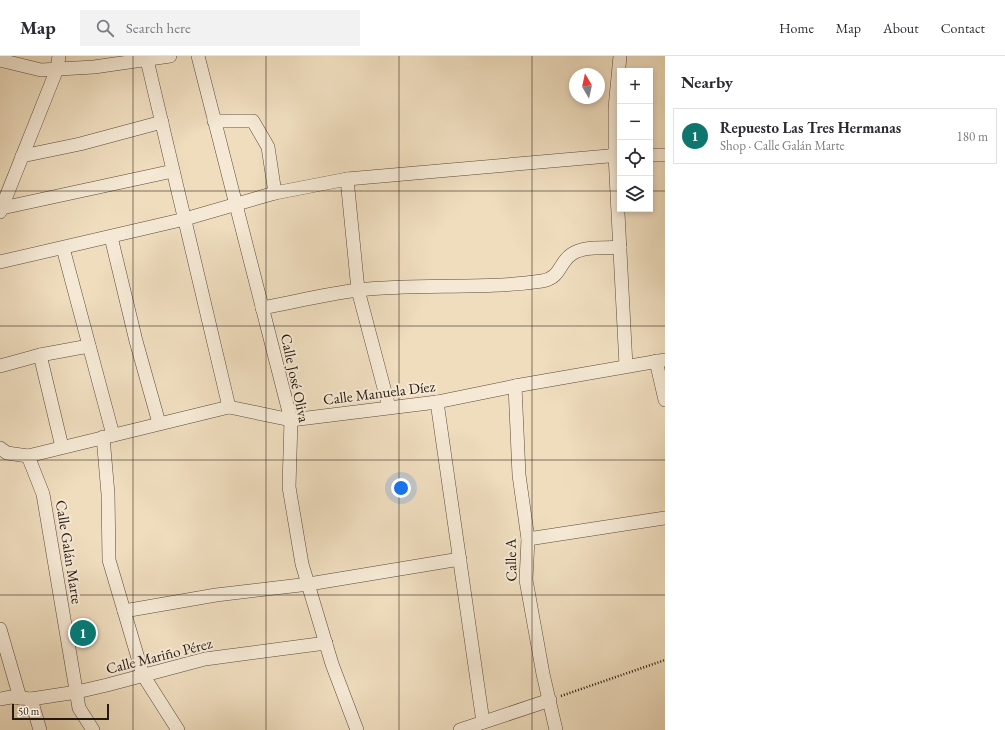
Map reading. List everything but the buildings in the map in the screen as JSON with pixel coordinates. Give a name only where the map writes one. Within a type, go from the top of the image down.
[{"type":"street","points":[[1,210],[56,69],[59,56]]},
{"type":"street","points":[[0,60],[41,70],[94,67],[170,56]]},
{"type":"street","name":"Calle José Oliva","points":[[198,56],[291,420],[289,487],[302,564],[326,643],[357,730]]},
{"type":"street","points":[[617,140],[615,108],[619,56]]},
{"type":"street","points":[[147,60],[229,407]]},
{"type":"street","points":[[214,121],[253,121],[268,147],[275,193]]},
{"type":"street","points":[[22,156],[80,144],[162,122]]},
{"type":"street","points":[[0,262],[185,219],[275,193],[347,179],[617,155]]},
{"type":"street","points":[[653,155],[665,155]]},
{"type":"street","points":[[1,210],[173,171]]},
{"type":"street","points":[[618,176],[620,247],[626,366]]},
{"type":"street","points":[[347,179],[358,290],[389,407]]},
{"type":"street","points":[[111,237],[136,341],[159,423]]},
{"type":"street","points":[[262,308],[358,290],[514,284],[543,281],[551,279],[564,260],[573,253],[586,249],[620,247]]},
{"type":"street","points":[[63,248],[90,346],[108,436],[110,560],[143,675],[178,730]]},
{"type":"street","points":[[0,366],[40,355],[90,346]]},
{"type":"street","points":[[40,355],[62,447]]},
{"type":"street","points":[[660,361],[665,400]]},
{"type":"street","name":"Calle Manuela Díez","points":[[28,456],[229,407],[291,420],[437,402],[515,386],[660,361]]},
{"type":"street","name":"Calle A","points":[[515,386],[519,475],[528,540],[526,580],[543,674],[556,730]]},
{"type":"street","points":[[437,402],[483,722]]},
{"type":"street","points":[[2,452],[28,456]]},
{"type":"street","name":"Calle Galán Marte","points":[[28,456],[43,494],[79,708],[93,730]]},
{"type":"street","points":[[528,540],[665,518]]},
{"type":"street","points":[[124,611],[216,595],[308,584],[460,559]]},
{"type":"street","points":[[0,629],[26,698],[40,730]]},
{"type":"street","name":"Calle Mariño Pérez","points":[[0,699],[11,697],[26,698],[77,692],[205,659],[326,643]]},
{"type":"street","points":[[460,730],[550,700]]},
{"type":"path","points":[[550,700],[665,660]]},
{"type":"place","name":"Repuesto Las Tres Hermanas","points":[[83,633]]}]
